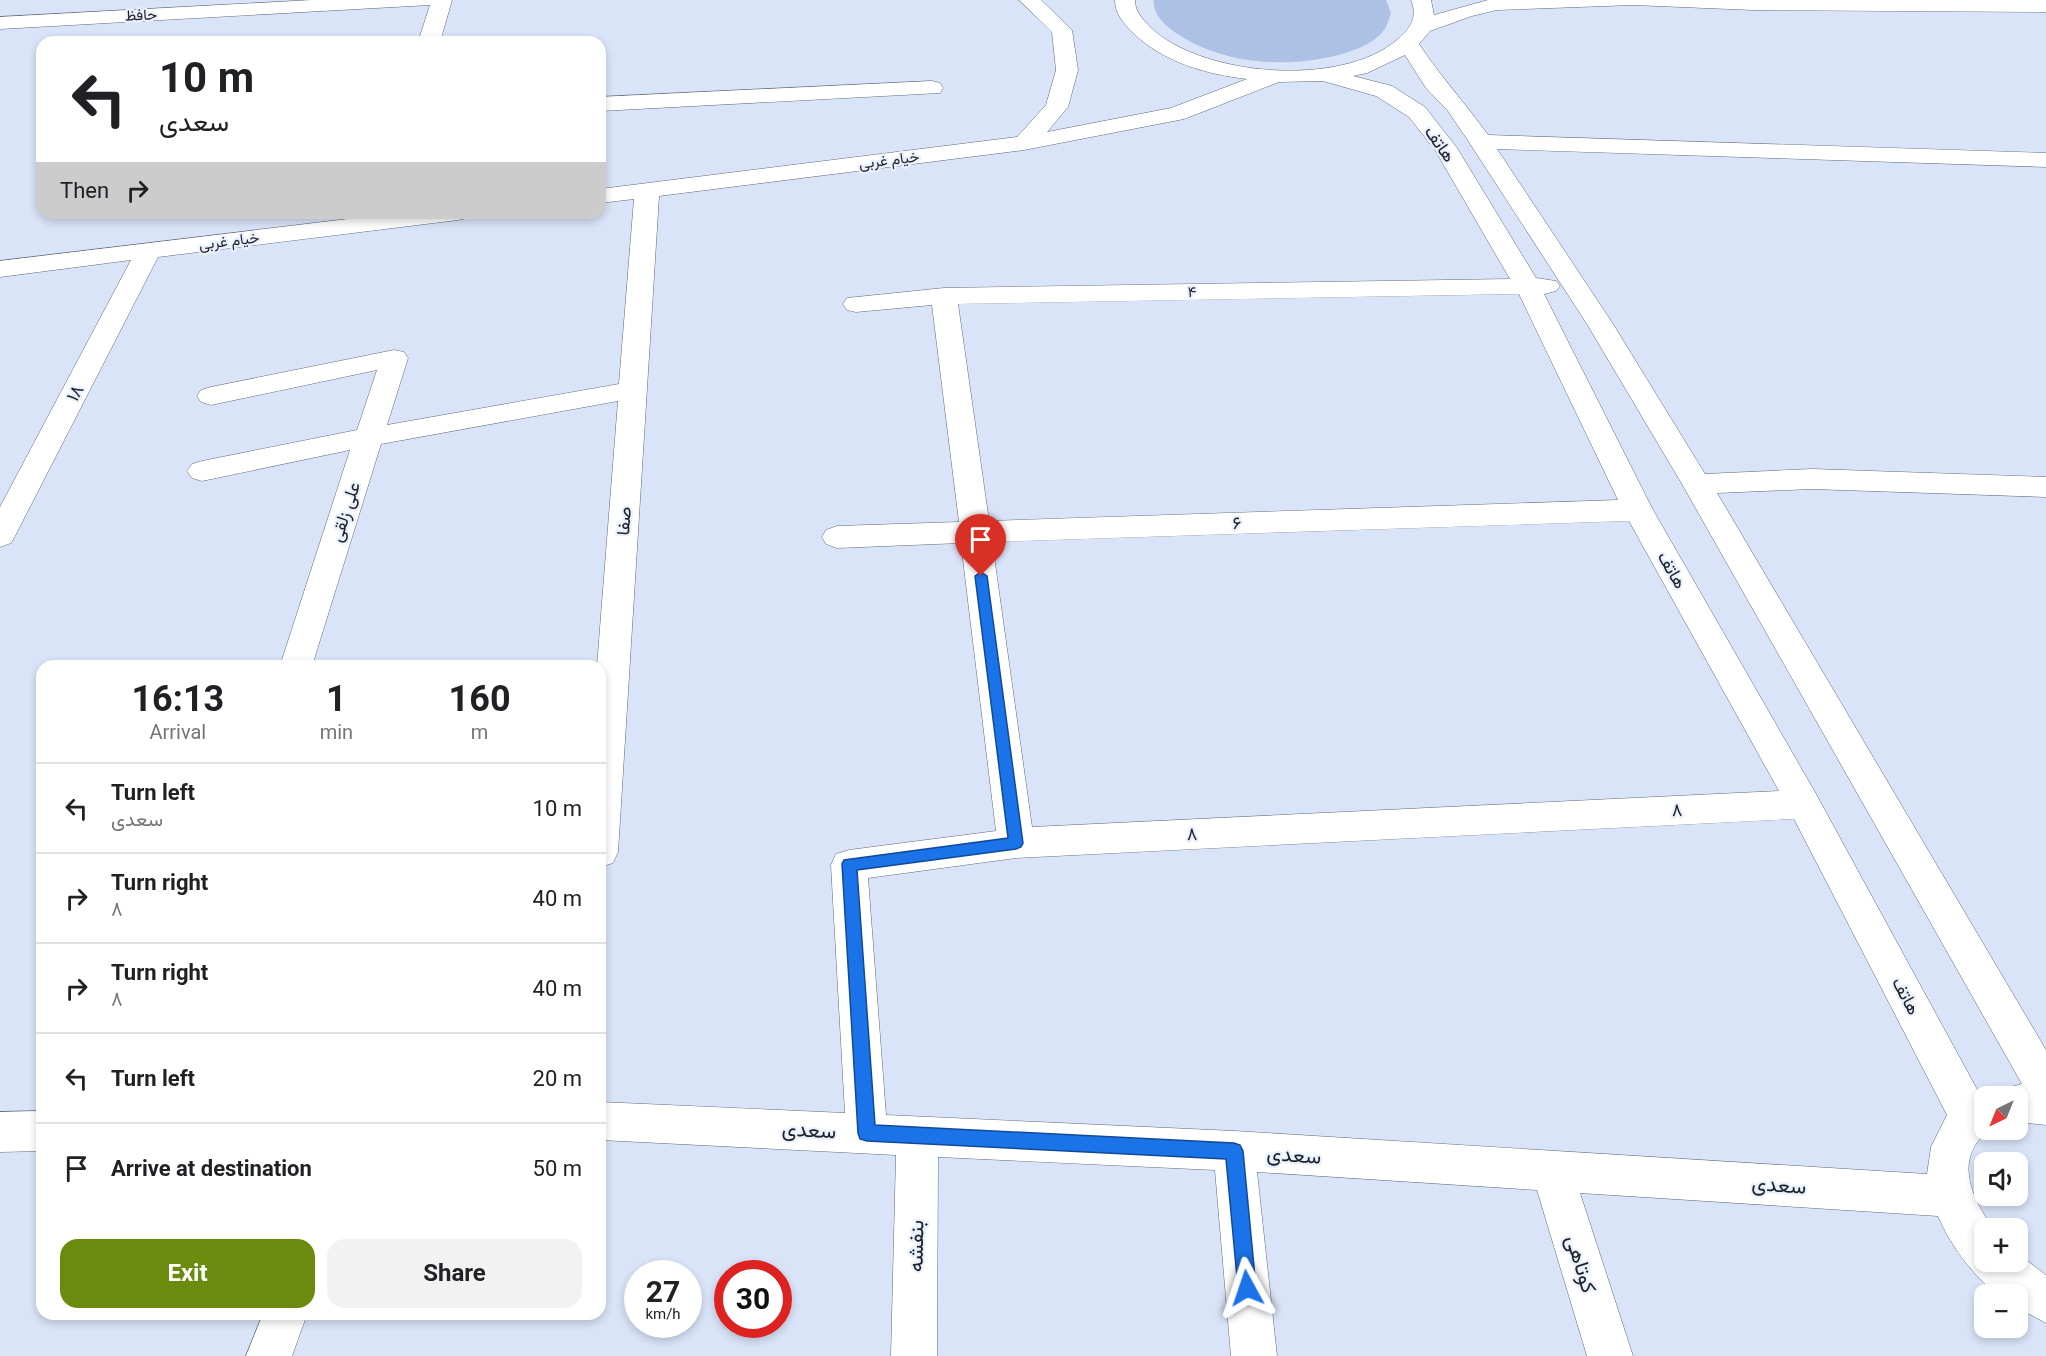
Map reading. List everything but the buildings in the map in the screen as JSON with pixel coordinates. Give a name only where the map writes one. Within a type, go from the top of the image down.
[{"type":"street","name":"حافظ","points":[[0,23],[426,0]]},
{"type":"street","points":[[431,36],[442,0]]},
{"type":"street","points":[[1024,143],[1057,107],[1067,70],[1062,30],[1029,0]]},
{"type":"street","points":[[1416,35],[1424,6],[1420,0]]},
{"type":"street","points":[[1119,3],[1140,32],[1172,53],[1219,69],[1273,77],[1327,75],[1375,64],[1416,35],[1466,11],[1497,4],[1533,1],[1627,0]]},
{"type":"street","points":[[1638,0],[1753,4],[2046,6]]},
{"type":"street","name":"هاتف","points":[[1416,35],[1434,83],[1456,106],[1481,142],[1574,284],[1697,484],[2046,1088]]},
{"type":"street","points":[[1172,53],[1185,82],[1176,114]]},
{"type":"street","name":"هاتف","points":[[1327,75],[1384,91],[1417,112],[1445,148],[1528,287],[1638,510],[1974,1109]]},
{"type":"street","name":"خیام غربی","points":[[606,195],[1024,143],[1176,114],[1273,77]]},
{"type":"street","points":[[606,104],[932,88]]},
{"type":"street","points":[[1417,112],[1456,106]]},
{"type":"street","points":[[1481,142],[2046,159]]},
{"type":"street","name":"صفا","points":[[606,768],[647,190]]},
{"type":"street","name":"خیام غربی","points":[[0,269],[149,251],[368,219]]},
{"type":"street","name":"۱۸","points":[[0,536],[149,251]]},
{"type":"street","name":"۴","points":[[856,304],[944,296],[1528,287],[1574,284]]},
{"type":"street","points":[[944,296],[1016,843]]},
{"type":"street","name":"علی زلقی","points":[[211,396],[394,358],[298,660]]},
{"type":"street","points":[[202,471],[369,437],[633,390]]},
{"type":"street","points":[[1697,484],[1812,479],[2046,487]]},
{"type":"street","name":"۶","points":[[837,537],[1638,510]]},
{"type":"street","name":"۸","points":[[867,1133],[849,864],[1016,843],[1804,804]]},
{"type":"street","points":[[2028,1104],[2046,1106]]},
{"type":"street","points":[[1974,1117],[1954,1137],[1948,1164],[1952,1196],[1974,1238]]},
{"type":"street","name":"سعدی","points":[[606,1121],[1234,1151],[1952,1196]]},
{"type":"street","points":[[0,1132],[36,1131]]},
{"type":"street","name":"بنفشه","points":[[914,1356],[917,1135]]},
{"type":"street","points":[[1234,1151],[1254,1356]]},
{"type":"street","name":"کوتاهی","points":[[1552,1171],[1610,1356]]},
{"type":"street","points":[[2004,1272],[2046,1301]]},
{"type":"street","points":[[269,1356],[283,1320]]},
{"type":"shaded area","points":[[1154,0],[1386,0],[1391,13],[1381,34],[1361,47],[1345,53],[1300,61],[1253,61],[1208,49],[1187,40],[1163,22],[1156,11]]},
{"type":"route","points":[[981,576],[1016,843],[849,864],[867,1133],[1234,1151],[1247,1288]]}]
